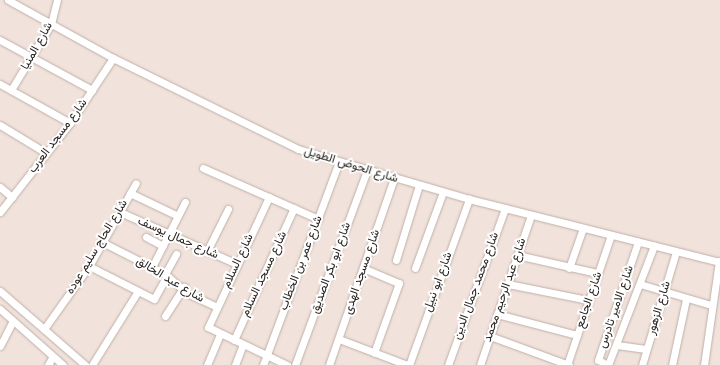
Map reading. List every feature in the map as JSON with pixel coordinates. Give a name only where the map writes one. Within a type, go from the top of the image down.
[{"type":"street","name":"شارع الحوض الطويل","points":[[8,0],[113,58],[273,138],[339,162],[443,192],[719,262]]},
{"type":"street","name":"شارع المنيا","points":[[11,90],[51,24],[57,0]]},
{"type":"street","points":[[0,40],[92,90]]},
{"type":"street","name":"شارع مسجد العرب","points":[[0,212],[70,123],[113,58]]},
{"type":"street","points":[[0,84],[70,123]]},
{"type":"street","points":[[0,126],[46,154]]},
{"type":"street","name":"شارع عمر بن الخطاب","points":[[263,365],[339,162]]},
{"type":"street","points":[[203,168],[318,219]]},
{"type":"street","name":"شارع ابو بكر الصديق","points":[[295,365],[367,170]]},
{"type":"street","name":"شارع مسجد الهدى","points":[[329,365],[394,178]]},
{"type":"street","name":"شارع الحاج سليم عوده","points":[[44,329],[89,266],[136,184]]},
{"type":"street","points":[[396,260],[419,185]]},
{"type":"street","points":[[0,187],[12,196]]},
{"type":"street","points":[[415,268],[443,192]]},
{"type":"street","points":[[130,193],[178,216]]},
{"type":"street","name":"شارع السلام","points":[[220,334],[208,326],[269,197]]},
{"type":"street","name":"شارع ابو نبيل","points":[[408,365],[469,199]]},
{"type":"street","points":[[152,267],[185,202]]},
{"type":"street","points":[[207,250],[228,208]]},
{"type":"street","name":"شارع مسجد السلام","points":[[234,340],[294,208]]},
{"type":"street","name":"شارع محمد جمال الدين","points":[[451,364],[505,208]]},
{"type":"street","name":"شارع جمال يوسف","points":[[120,212],[237,264]]},
{"type":"street","name":"شارع عبد الرحيم محمد","points":[[480,365],[531,215]]},
{"type":"street","points":[[569,268],[583,228]]},
{"type":"street","name":"شارع الجامع","points":[[568,365],[576,335],[611,235]]},
{"type":"street","points":[[146,237],[163,246]]},
{"type":"street","name":"شارع عبد الخالق","points":[[102,242],[152,267],[217,307]]},
{"type":"street","name":"شارع الامير تادرس","points":[[608,365],[598,360],[638,242]]},
{"type":"street","points":[[608,365],[654,246]]},
{"type":"street","name":"شارع الزهور","points":[[642,365],[676,252]]},
{"type":"street","points":[[89,266],[155,299],[176,254]]},
{"type":"street","points":[[517,255],[569,268],[597,273]]},
{"type":"street","points":[[704,365],[711,305],[719,262]]},
{"type":"street","points":[[363,268],[399,283],[374,353]]},
{"type":"street","points":[[508,284],[588,300]]},
{"type":"street","points":[[640,284],[664,293],[711,305]]},
{"type":"street","points":[[165,316],[184,287]]},
{"type":"street","points":[[0,291],[85,365]]},
{"type":"street","points":[[92,365],[138,291]]},
{"type":"street","points":[[672,365],[686,299]]},
{"type":"street","points":[[0,309],[63,365]]},
{"type":"street","points":[[497,314],[576,335]]},
{"type":"street","points":[[0,346],[13,321]]},
{"type":"street","points":[[207,365],[220,334],[288,365]]},
{"type":"street","points":[[490,336],[551,362],[568,365]]},
{"type":"street","points":[[339,339],[408,365]]},
{"type":"street","points":[[235,365],[243,344]]},
{"type":"street","points":[[617,345],[646,349]]},
{"type":"street","points":[[48,365],[53,356]]}]
